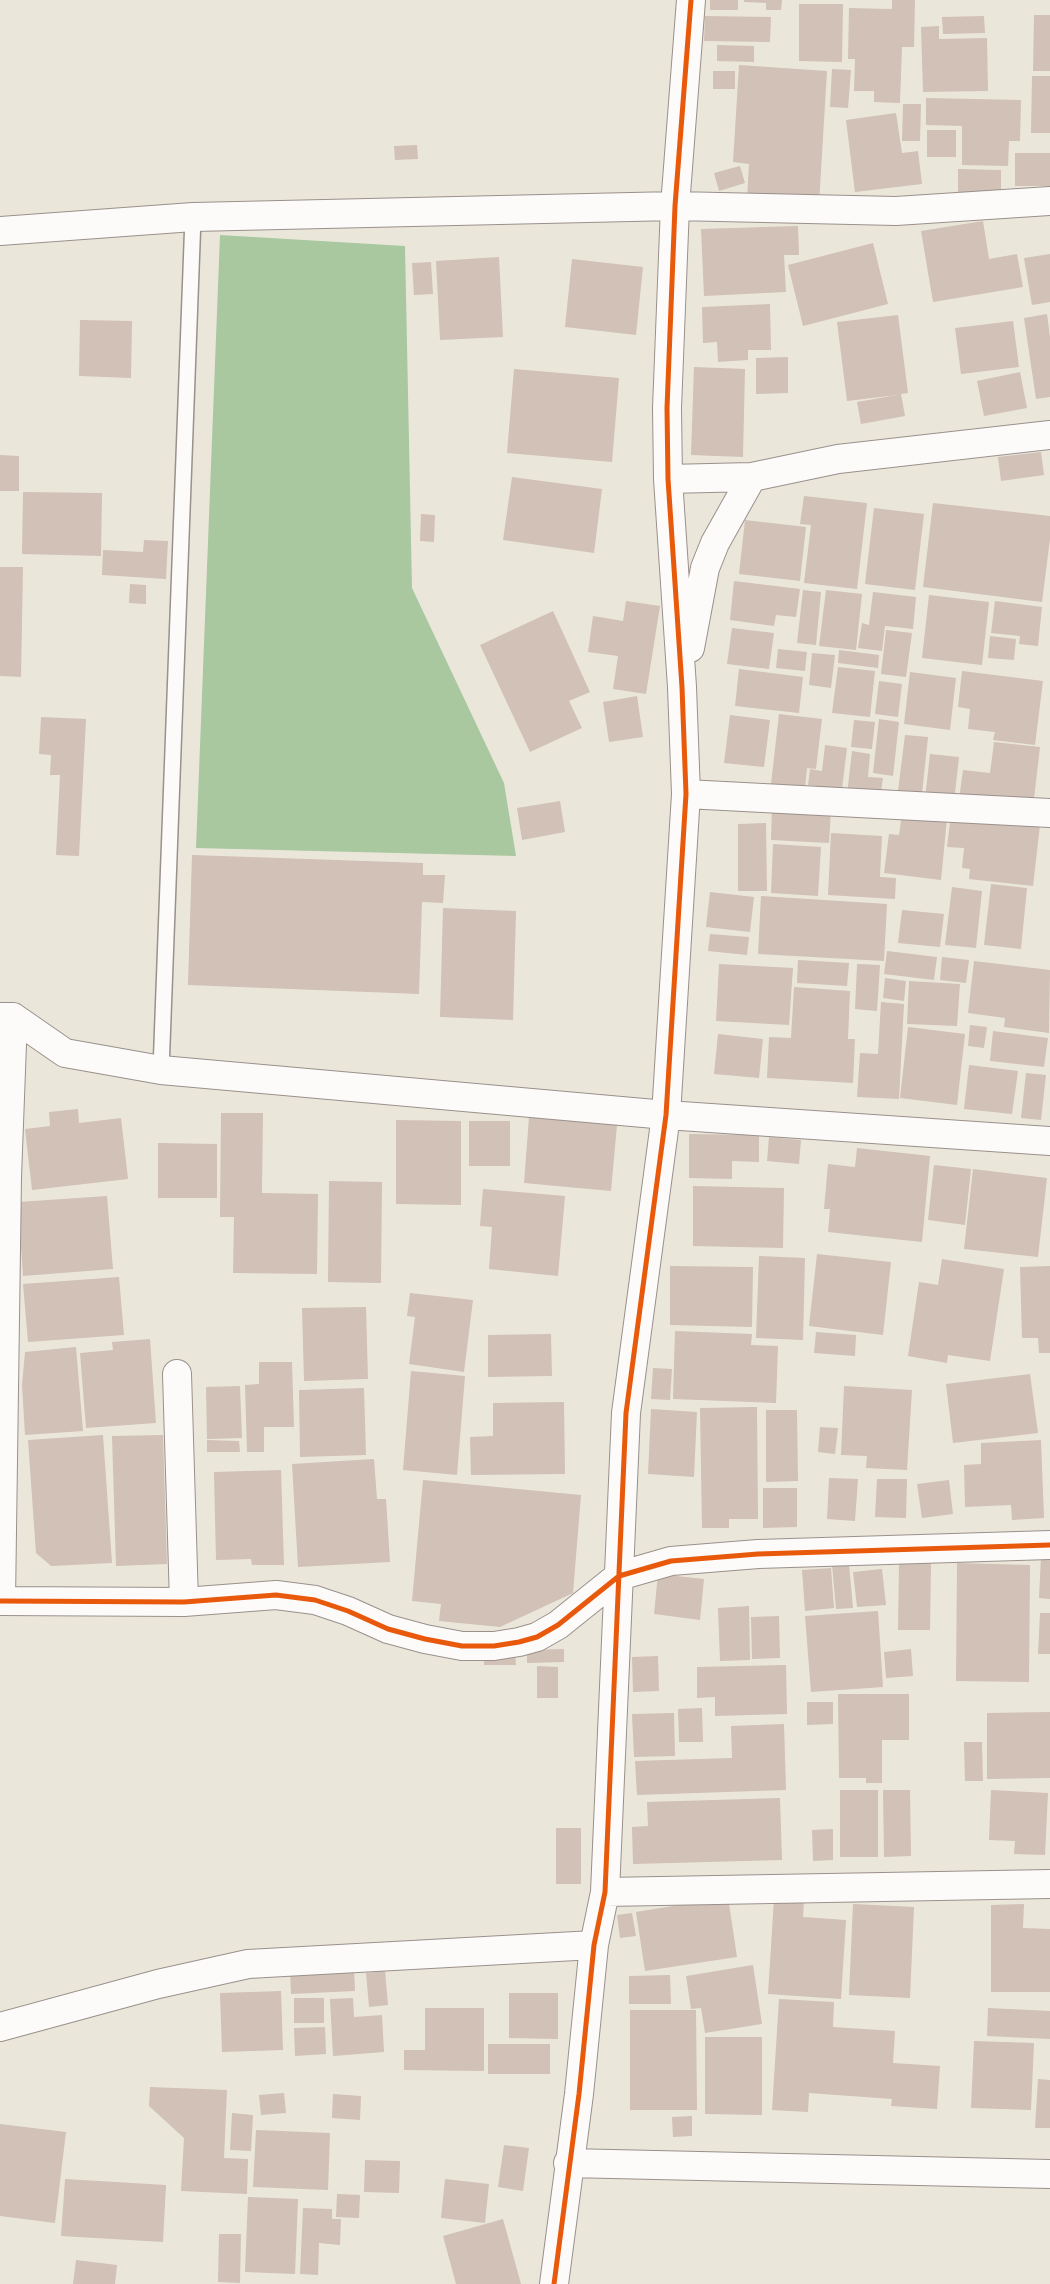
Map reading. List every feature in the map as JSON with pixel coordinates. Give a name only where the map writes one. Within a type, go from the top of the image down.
[{"type":"street","points":[[554,2284],[568,2164],[579,2094],[594,1944],[605,1892],[626,1413],[666,1115],[686,794],[682,687],[668,479],[667,408],[675,206],[691,0]]},
{"type":"street","points":[[0,232],[193,217],[675,206],[896,211],[1050,201]]},
{"type":"street","points":[[668,479],[752,478],[838,459],[1050,435]]},
{"type":"street","points":[[682,687],[705,568],[715,543],[752,478]]},
{"type":"street","points":[[686,794],[1050,813]]},
{"type":"street","points":[[7,1017],[65,1053],[161,1070],[666,1115],[1050,1141]]},
{"type":"street","points":[[7,1017],[3,1177],[1,1601],[184,1602],[276,1595],[315,1600],[348,1611],[388,1629],[425,1639],[462,1646],[494,1646],[519,1642],[558,1625],[619,1576],[671,1561],[758,1554],[1050,1545]]},
{"type":"street","points":[[177,1374],[184,1602]]},
{"type":"street","points":[[605,1892],[1050,1884]]},
{"type":"street","points":[[0,2027],[158,1984],[248,1964],[594,1944]]},
{"type":"street","points":[[568,2164],[1050,2174]]},
{"type":"lane","points":[[161,1070],[193,217]]},
{"type":"green space","points":[[220,235],[405,246],[412,588],[504,783],[516,856],[196,848]]},
{"type":"building","points":[[710,0],[738,0],[738,10],[710,10]]},
{"type":"building","points":[[744,0],[782,0],[781,10],[766,10],[766,3],[744,2]]},
{"type":"building","points":[[892,0],[915,0],[914,47],[902,47],[900,103],[874,102],[874,91],[854,91],[855,59],[848,59],[849,8],[892,9]]},
{"type":"building","points":[[799,4],[843,4],[842,62],[799,61]]},
{"type":"building","points":[[1034,15],[1050,15],[1050,71],[1033,71]]},
{"type":"building","points":[[705,16],[771,17],[770,42],[704,41]]},
{"type":"building","points":[[984,16],[985,33],[943,34],[942,17]]},
{"type":"building","points":[[939,26],[939,39],[987,38],[988,91],[923,92],[921,27]]},
{"type":"building","points":[[717,45],[754,46],[754,62],[717,61]]},
{"type":"building","points":[[739,65],[827,71],[819,204],[747,199],[749,164],[733,162]]},
{"type":"building","points":[[832,69],[851,70],[848,108],[830,107]]},
{"type":"building","points":[[713,71],[735,71],[735,89],[713,89]]},
{"type":"building","points":[[1032,76],[1050,76],[1050,133],[1031,133]]},
{"type":"building","points":[[926,98],[1021,100],[1020,141],[1009,141],[1008,166],[962,165],[962,126],[926,125]]},
{"type":"building","points":[[903,104],[921,104],[920,141],[902,141]]},
{"type":"building","points":[[896,113],[902,153],[918,151],[922,184],[855,192],[846,120]]},
{"type":"building","points":[[927,130],[956,130],[956,157],[927,157]]},
{"type":"building","points":[[417,145],[418,159],[395,160],[394,146]]},
{"type":"building","points":[[1015,153],[1050,153],[1050,186],[1015,186]]},
{"type":"building","points":[[740,166],[745,183],[719,191],[714,173]]},
{"type":"building","points":[[958,169],[1001,170],[1001,195],[958,194]]},
{"type":"building","points":[[983,221],[989,259],[1017,254],[1023,287],[933,302],[921,231]]},
{"type":"building","points":[[798,226],[799,255],[784,255],[786,292],[704,296],[701,229]]},
{"type":"building","points":[[873,243],[888,304],[803,326],[788,265]]},
{"type":"building","points":[[1050,254],[1050,302],[1032,305],[1024,258]]},
{"type":"building","points":[[499,257],[503,337],[440,340],[436,261]]},
{"type":"building","points":[[572,259],[643,267],[636,335],[565,327]]},
{"type":"building","points":[[431,262],[433,294],[414,295],[412,263]]},
{"type":"building","points":[[770,304],[771,350],[748,350],[748,360],[718,362],[717,342],[703,343],[702,307]]},
{"type":"building","points":[[1047,314],[1050,337],[1050,397],[1036,399],[1024,318]]},
{"type":"building","points":[[898,315],[908,393],[901,394],[905,416],[861,424],[857,402],[897,395],[847,401],[837,322]]},
{"type":"building","points":[[80,320],[132,321],[131,378],[79,376]]},
{"type":"building","points":[[1013,321],[1019,367],[961,374],[955,328]]},
{"type":"building","points":[[788,357],[788,393],[756,394],[756,358]]},
{"type":"building","points":[[694,367],[745,369],[743,457],[691,455]]},
{"type":"building","points":[[514,369],[619,378],[612,462],[507,453]]},
{"type":"building","points":[[1020,372],[1027,408],[984,416],[977,381]]},
{"type":"building","points":[[1041,452],[1044,475],[1001,481],[998,457]]},
{"type":"building","points":[[0,455],[19,456],[19,491],[0,491]]},
{"type":"building","points":[[512,477],[602,489],[594,553],[503,540]]},
{"type":"building","points":[[23,492],[102,493],[101,556],[22,554]]},
{"type":"building","points":[[804,496],[867,503],[857,589],[804,583],[811,525],[800,524]]},
{"type":"building","points":[[933,503],[1050,516],[1050,539],[1042,602],[923,587]]},
{"type":"building","points":[[874,508],[924,514],[915,590],[865,584]]},
{"type":"building","points":[[421,514],[435,515],[434,542],[420,541]]},
{"type":"building","points":[[745,520],[806,527],[800,581],[739,574]]},
{"type":"building","points":[[144,540],[168,541],[166,579],[102,575],[103,550],[143,552]]},
{"type":"building","points":[[0,567],[23,567],[21,677],[0,676]]},
{"type":"building","points":[[734,581],[800,589],[796,617],[776,615],[774,626],[730,620]]},
{"type":"building","points":[[130,584],[146,585],[146,604],[129,603]]},
{"type":"building","points":[[803,590],[821,592],[816,645],[797,643]]},
{"type":"building","points":[[826,590],[862,594],[856,650],[819,646]]},
{"type":"building","points":[[873,592],[916,597],[913,629],[885,626],[882,651],[858,648],[862,623],[869,625]]},
{"type":"building","points":[[929,595],[989,602],[982,665],[922,658]]},
{"type":"building","points":[[626,601],[660,606],[646,694],[613,689],[618,656],[588,652],[593,616],[623,621]]},
{"type":"building","points":[[995,601],[1042,607],[1038,646],[1019,644],[1020,636],[991,633]]},
{"type":"building","points":[[553,611],[590,692],[569,701],[582,728],[530,752],[480,645]]},
{"type":"building","points":[[732,628],[774,633],[769,669],[727,664]]},
{"type":"building","points":[[886,630],[912,633],[906,677],[881,674]]},
{"type":"building","points":[[990,636],[1016,639],[1014,660],[988,658]]},
{"type":"building","points":[[778,649],[807,652],[805,671],[776,668]]},
{"type":"building","points":[[839,650],[879,655],[878,668],[838,663]]},
{"type":"building","points":[[812,653],[835,655],[831,688],[809,685]]},
{"type":"building","points":[[838,667],[875,671],[870,717],[832,713]]},
{"type":"building","points":[[739,669],[803,677],[799,713],[735,706]]},
{"type":"building","points":[[962,671],[1043,681],[1035,745],[993,740],[995,732],[968,729],[970,709],[958,707]]},
{"type":"building","points":[[910,672],[956,678],[950,730],[904,724]]},
{"type":"building","points":[[879,681],[902,684],[898,717],[875,714]]},
{"type":"building","points":[[637,696],[643,737],[609,742],[603,702]]},
{"type":"building","points":[[779,714],[822,719],[816,769],[807,768],[805,788],[771,784]]},
{"type":"building","points":[[730,715],[770,720],[764,767],[724,763]]},
{"type":"building","points":[[41,717],[86,719],[79,856],[56,855],[60,775],[50,775],[51,755],[39,754]]},
{"type":"building","points":[[879,719],[899,722],[893,776],[873,773]]},
{"type":"building","points":[[854,720],[875,722],[872,749],[851,747]]},
{"type":"building","points":[[905,735],[928,737],[921,803],[897,799]]},
{"type":"building","points":[[994,742],[1040,747],[1033,807],[959,799],[963,770],[990,773]]},
{"type":"building","points":[[825,745],[847,748],[842,789],[808,785],[810,769],[822,771]]},
{"type":"building","points":[[852,751],[870,754],[868,777],[883,778],[880,798],[847,795]]},
{"type":"building","points":[[930,754],[959,757],[954,802],[925,799]]},
{"type":"building","points":[[560,801],[565,832],[522,840],[517,808]]},
{"type":"building","points":[[772,806],[831,810],[829,843],[771,840]]},
{"type":"building","points":[[902,814],[947,819],[941,880],[884,873],[889,834],[899,835]]},
{"type":"building","points":[[951,814],[1040,825],[1033,886],[969,879],[970,869],[962,868],[964,848],[947,847]]},
{"type":"building","points":[[766,823],[767,891],[738,891],[738,824]]},
{"type":"building","points":[[831,833],[882,836],[880,877],[896,878],[895,899],[828,895]]},
{"type":"building","points":[[773,844],[821,847],[818,896],[771,893]]},
{"type":"building","points":[[192,855],[423,863],[423,875],[445,875],[443,903],[422,902],[419,994],[188,985]]},
{"type":"building","points":[[991,884],[1027,888],[1021,949],[984,945]]},
{"type":"building","points":[[952,887],[982,891],[976,948],[945,945]]},
{"type":"building","points":[[710,892],[754,897],[750,932],[706,927]]},
{"type":"building","points":[[761,896],[887,904],[884,961],[758,954]]},
{"type":"building","points":[[443,908],[516,911],[513,1020],[440,1017]]},
{"type":"building","points":[[902,910],[944,914],[940,947],[898,943]]},
{"type":"building","points":[[710,934],[749,937],[747,955],[708,951]]},
{"type":"building","points":[[887,951],[937,957],[934,980],[884,974]]},
{"type":"building","points":[[942,957],[969,960],[966,983],[940,980]]},
{"type":"building","points":[[798,960],[849,963],[847,986],[797,983]]},
{"type":"building","points":[[974,961],[1050,970],[1049,1033],[1004,1027],[1005,1018],[968,1013]]},
{"type":"building","points":[[719,964],[793,968],[789,1025],[716,1021]]},
{"type":"building","points":[[857,964],[880,965],[877,1011],[855,1009]]},
{"type":"building","points":[[885,978],[906,981],[904,1001],[883,998]]},
{"type":"building","points":[[909,981],[960,984],[957,1026],[907,1024]]},
{"type":"building","points":[[794,987],[850,991],[848,1039],[855,1039],[853,1083],[767,1078],[769,1037],[791,1038]]},
{"type":"building","points":[[881,1002],[904,1004],[899,1099],[857,1097],[860,1053],[878,1054]]},
{"type":"building","points":[[970,1025],[987,1027],[984,1048],[968,1046]]},
{"type":"building","points":[[908,1027],[965,1034],[957,1105],[900,1098]]},
{"type":"building","points":[[993,1031],[1048,1038],[1044,1067],[990,1061]]},
{"type":"building","points":[[718,1034],[763,1039],[759,1078],[714,1074]]},
{"type":"building","points":[[969,1065],[1018,1071],[1012,1114],[964,1109]]},
{"type":"building","points":[[1026,1073],[1046,1075],[1041,1120],[1021,1118]]},
{"type":"building","points":[[78,1109],[79,1123],[121,1118],[128,1179],[32,1190],[25,1129],[50,1126],[49,1112]]},
{"type":"building","points":[[221,1113],[263,1113],[262,1193],[318,1194],[317,1274],[233,1273],[234,1217],[220,1217]]},
{"type":"building","points":[[529,1117],[617,1125],[611,1191],[524,1183]]},
{"type":"building","points":[[396,1120],[461,1121],[461,1205],[396,1204]]},
{"type":"building","points":[[469,1121],[510,1121],[510,1166],[469,1166]]},
{"type":"building","points":[[689,1134],[759,1135],[759,1162],[732,1161],[732,1179],[689,1178]]},
{"type":"building","points":[[769,1137],[801,1140],[799,1164],[767,1161]]},
{"type":"building","points":[[158,1143],[217,1144],[217,1198],[158,1198]]},
{"type":"building","points":[[857,1148],[930,1156],[922,1242],[828,1232],[830,1209],[824,1209],[828,1164],[855,1167]]},
{"type":"building","points":[[934,1165],[971,1169],[965,1225],[928,1220]]},
{"type":"building","points":[[973,1169],[1047,1178],[1038,1257],[964,1249]]},
{"type":"building","points":[[329,1181],[382,1182],[381,1283],[328,1282]]},
{"type":"building","points":[[693,1186],[784,1188],[783,1248],[693,1246]]},
{"type":"building","points":[[483,1189],[565,1196],[558,1276],[489,1269],[492,1227],[480,1226]]},
{"type":"building","points":[[107,1196],[113,1269],[23,1276],[18,1202]]},
{"type":"building","points":[[817,1254],[891,1262],[883,1335],[809,1326]]},
{"type":"building","points":[[759,1256],[805,1258],[803,1340],[756,1338]]},
{"type":"building","points":[[942,1259],[1004,1269],[990,1361],[948,1355],[947,1363],[908,1356],[919,1282],[938,1285]]},
{"type":"building","points":[[670,1266],[753,1267],[752,1327],[670,1325]]},
{"type":"building","points":[[1050,1266],[1050,1353],[1039,1353],[1038,1338],[1022,1338],[1020,1267]]},
{"type":"building","points":[[119,1277],[124,1335],[28,1342],[23,1284]]},
{"type":"building","points":[[410,1293],[473,1300],[464,1372],[409,1364],[415,1317],[407,1316]]},
{"type":"building","points":[[366,1307],[368,1379],[304,1381],[302,1308]]},
{"type":"building","points":[[675,1331],[752,1334],[751,1345],[778,1346],[776,1403],[673,1399]]},
{"type":"building","points":[[816,1332],[856,1335],[855,1356],[814,1353]]},
{"type":"building","points":[[551,1334],[552,1376],[488,1377],[488,1335]]},
{"type":"building","points":[[150,1339],[156,1423],[86,1428],[80,1353],[113,1350],[112,1342]]},
{"type":"building","points":[[76,1347],[83,1431],[25,1435],[22,1385],[25,1352]]},
{"type":"building","points":[[259,1362],[292,1362],[294,1427],[264,1427],[264,1452],[247,1452],[245,1385],[259,1384]]},
{"type":"building","points":[[653,1368],[672,1369],[670,1400],[651,1399]]},
{"type":"building","points":[[411,1371],[465,1376],[457,1475],[403,1470]]},
{"type":"building","points":[[1030,1374],[1038,1433],[953,1443],[946,1384]]},
{"type":"building","points":[[240,1386],[242,1438],[207,1439],[206,1387]]},
{"type":"building","points":[[844,1386],[912,1390],[907,1470],[866,1468],[867,1456],[841,1455]]},
{"type":"building","points":[[364,1388],[366,1455],[300,1457],[299,1390]]},
{"type":"building","points":[[564,1402],[565,1474],[471,1475],[470,1437],[493,1436],[493,1403]]},
{"type":"building","points":[[757,1407],[758,1519],[729,1519],[729,1528],[702,1528],[700,1408]]},
{"type":"building","points":[[651,1409],[697,1412],[694,1477],[648,1474]]},
{"type":"building","points":[[766,1410],[797,1410],[798,1481],[766,1482]]},
{"type":"building","points":[[820,1427],[838,1428],[835,1454],[818,1452]]},
{"type":"building","points":[[103,1435],[112,1563],[51,1566],[36,1553],[28,1440]]},
{"type":"building","points":[[163,1435],[167,1564],[116,1566],[112,1436]]},
{"type":"building","points":[[207,1440],[239,1441],[240,1452],[207,1452]]},
{"type":"building","points":[[1041,1440],[1044,1518],[1012,1520],[1011,1505],[965,1507],[964,1465],[981,1464],[981,1443]]},
{"type":"building","points":[[374,1459],[377,1499],[386,1499],[390,1562],[298,1567],[292,1464]]},
{"type":"building","points":[[281,1470],[284,1565],[252,1565],[251,1559],[216,1560],[214,1472]]},
{"type":"building","points":[[829,1478],[858,1479],[855,1521],[827,1519]]},
{"type":"building","points":[[877,1479],[907,1479],[906,1518],[875,1517]]},
{"type":"building","points":[[423,1480],[581,1495],[573,1593],[500,1627],[439,1621],[441,1604],[412,1601]]},
{"type":"building","points":[[949,1480],[953,1514],[922,1518],[917,1484]]},
{"type":"building","points":[[763,1488],[797,1488],[797,1527],[763,1528]]},
{"type":"building","points":[[1041,1557],[1050,1557],[1050,1599],[1039,1598]]},
{"type":"building","points":[[899,1562],[931,1563],[930,1630],[898,1630]]},
{"type":"building","points":[[957,1563],[1030,1565],[1029,1682],[956,1681]]},
{"type":"building","points":[[849,1564],[853,1608],[836,1609],[832,1565]]},
{"type":"building","points":[[831,1568],[834,1608],[805,1611],[802,1570]]},
{"type":"building","points":[[882,1569],[886,1605],[857,1607],[853,1572]]},
{"type":"building","points":[[658,1574],[704,1579],[700,1620],[654,1614]]},
{"type":"building","points":[[749,1606],[750,1660],[720,1661],[718,1608]]},
{"type":"building","points":[[878,1611],[883,1687],[811,1692],[805,1616]]},
{"type":"building","points":[[1040,1613],[1050,1613],[1050,1654],[1038,1654]]},
{"type":"building","points":[[779,1616],[780,1658],[752,1659],[751,1617]]},
{"type":"building","points":[[564,1649],[564,1662],[527,1663],[527,1650]]},
{"type":"building","points":[[911,1649],[913,1676],[886,1678],[884,1652]]},
{"type":"building","points":[[484,1653],[515,1653],[516,1665],[484,1665]]},
{"type":"building","points":[[658,1656],[659,1691],[633,1692],[632,1657]]},
{"type":"building","points":[[786,1665],[787,1714],[715,1716],[715,1697],[697,1698],[697,1667]]},
{"type":"building","points":[[537,1666],[558,1667],[558,1698],[537,1698]]},
{"type":"building","points":[[838,1694],[909,1694],[909,1740],[882,1740],[882,1783],[866,1783],[866,1778],[839,1778]]},
{"type":"building","points":[[807,1702],[833,1702],[833,1724],[807,1725]]},
{"type":"building","points":[[702,1708],[703,1742],[679,1742],[678,1709]]},
{"type":"building","points":[[1050,1712],[1050,1778],[987,1779],[987,1713]]},
{"type":"building","points":[[674,1713],[675,1756],[634,1757],[632,1714]]},
{"type":"building","points":[[784,1724],[786,1790],[637,1795],[635,1761],[732,1758],[731,1726]]},
{"type":"building","points":[[964,1742],[982,1742],[983,1781],[965,1781]]},
{"type":"building","points":[[840,1790],[878,1790],[878,1857],[840,1857]]},
{"type":"building","points":[[883,1790],[910,1790],[911,1856],[884,1857]]},
{"type":"building","points":[[991,1790],[1048,1793],[1045,1855],[1014,1854],[1015,1841],[989,1840]]},
{"type":"building","points":[[780,1798],[782,1860],[633,1864],[632,1827],[648,1826],[647,1802]]},
{"type":"building","points":[[556,1828],[581,1828],[581,1884],[556,1884]]},
{"type":"building","points":[[833,1829],[833,1860],[813,1861],[812,1830]]},
{"type":"building","points":[[728,1897],[737,1957],[645,1971],[636,1912]]},
{"type":"building","points":[[774,1899],[804,1901],[803,1917],[846,1920],[841,1999],[768,1994]]},
{"type":"building","points":[[853,1904],[914,1907],[910,1998],[849,1995]]},
{"type":"building","points":[[1024,1904],[1023,1928],[1050,1929],[1050,1992],[991,1992],[991,1905]]},
{"type":"building","points":[[632,1913],[636,1936],[620,1938],[617,1915]]},
{"type":"building","points":[[753,1965],[762,2024],[705,2033],[701,2008],[691,2009],[686,1976]]},
{"type":"building","points":[[354,1967],[355,1991],[291,1994],[290,1969]]},
{"type":"building","points":[[385,1971],[388,2005],[369,2007],[366,1973]]},
{"type":"building","points":[[670,1975],[671,2004],[629,2004],[629,1976]]},
{"type":"building","points":[[281,1991],[283,2050],[222,2052],[220,1993]]},
{"type":"building","points":[[509,1993],[558,1993],[558,2039],[509,2038]]},
{"type":"building","points":[[294,1998],[324,1998],[324,2023],[294,2023]]},
{"type":"building","points":[[353,1998],[354,2017],[382,2015],[384,2052],[333,2056],[330,1999]]},
{"type":"building","points":[[779,1999],[834,2002],[833,2027],[895,2031],[893,2063],[940,2066],[937,2109],[891,2106],[892,2099],[809,2093],[808,2112],[772,2110]]},
{"type":"building","points":[[425,2008],[484,2008],[484,2071],[404,2070],[404,2050],[425,2050]]},
{"type":"building","points":[[988,2008],[1050,2011],[1050,2039],[987,2036]]},
{"type":"building","points":[[630,2010],[696,2010],[697,2110],[630,2110]]},
{"type":"building","points":[[325,2027],[326,2054],[295,2056],[294,2028]]},
{"type":"building","points":[[705,2037],[762,2037],[762,2115],[705,2114]]},
{"type":"building","points":[[974,2041],[1034,2043],[1031,2110],[971,2108]]},
{"type":"building","points":[[488,2044],[550,2044],[550,2074],[488,2074]]},
{"type":"building","points":[[1038,2079],[1050,2080],[1050,2128],[1035,2128]]},
{"type":"building","points":[[150,2087],[227,2090],[224,2158],[248,2159],[247,2194],[181,2191],[184,2138],[149,2106]]},
{"type":"building","points":[[284,2093],[286,2113],[261,2115],[259,2095]]},
{"type":"building","points":[[333,2094],[361,2096],[360,2120],[332,2118]]},
{"type":"building","points":[[232,2113],[253,2115],[251,2151],[230,2150]]},
{"type":"building","points":[[692,2116],[692,2136],[673,2137],[672,2117]]},
{"type":"building","points":[[0,2124],[66,2132],[55,2223],[0,2216]]},
{"type":"building","points":[[256,2130],[330,2133],[328,2190],[253,2187]]},
{"type":"building","points":[[504,2145],[529,2148],[523,2191],[498,2187]]},
{"type":"building","points":[[365,2160],[400,2161],[399,2193],[364,2192]]},
{"type":"building","points":[[65,2179],[166,2185],[163,2242],[61,2236]]},
{"type":"building","points":[[445,2179],[489,2184],[485,2223],[441,2218]]},
{"type":"building","points":[[337,2194],[360,2195],[359,2218],[336,2217]]},
{"type":"building","points":[[248,2197],[298,2199],[295,2274],[245,2272]]},
{"type":"building","points":[[303,2208],[332,2209],[332,2219],[341,2219],[340,2245],[319,2243],[318,2275],[300,2274]]},
{"type":"building","points":[[503,2219],[521,2284],[456,2284],[443,2236]]},
{"type":"building","points":[[219,2234],[241,2234],[240,2283],[218,2282]]},
{"type":"building","points":[[76,2260],[117,2265],[115,2284],[73,2284]]},
{"type":"cycle path","points":[[554,2284],[579,2094],[594,1945],[605,1892],[626,1413],[666,1115],[686,794],[682,687],[668,479],[667,408],[675,206],[691,0]]},
{"type":"cycle path","points":[[0,1601],[184,1602],[276,1595],[315,1600],[348,1611],[388,1629],[425,1639],[462,1646],[494,1646],[537,1637],[558,1625],[619,1576],[671,1561],[758,1554],[1050,1545]]}]
